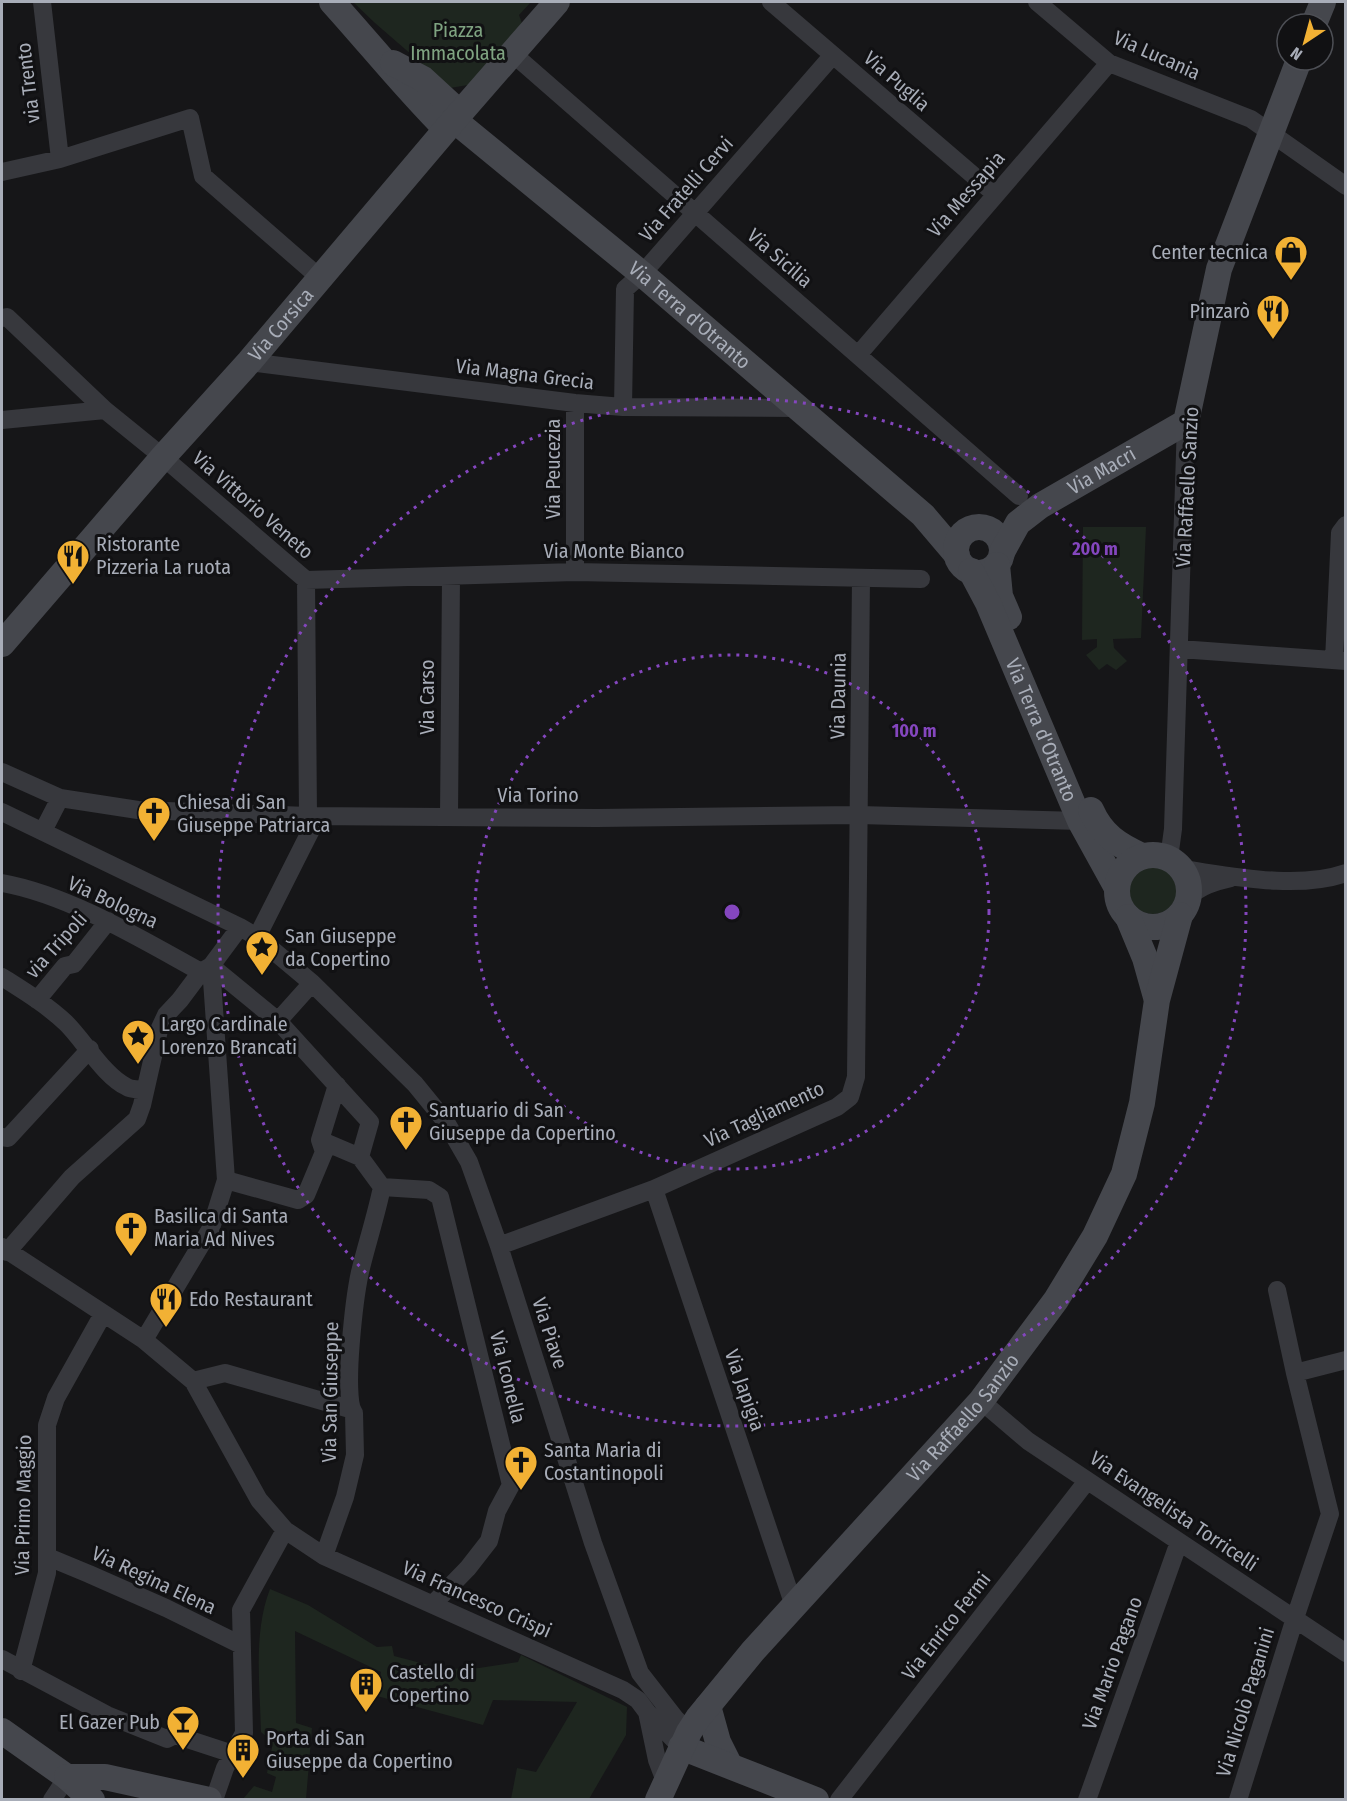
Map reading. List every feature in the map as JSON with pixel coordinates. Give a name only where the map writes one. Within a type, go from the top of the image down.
[{"type":"street","name":"via Trento","points":[[42,2],[60,159]]},
{"type":"street","name":"Via Terra d'Otranto","points":[[332,2],[382,57],[413,96],[453,120],[642,274],[923,515],[964,563],[988,603],[1080,821],[1117,888]]},
{"type":"street","name":"Via Corsica","points":[[2,644],[163,457],[249,362],[453,120],[557,2]]},
{"type":"street","name":"Via Puglia","points":[[771,2],[995,194]]},
{"type":"street","name":"Via Lucania","points":[[1037,2],[1109,63],[1251,118],[1346,186]]},
{"type":"street","name":"Via Sicilia","points":[[512,53],[1019,496]]},
{"type":"street","name":"Via Fratelli Cervi","points":[[622,407],[625,289],[642,274],[833,55]]},
{"type":"street","name":"Via Messapia","points":[[858,355],[1109,63]]},
{"type":"street","name":"Via Raffaello Sanzio","points":[[1175,864],[1173,829],[1186,422],[1219,269],[1294,72]]},
{"type":"street","points":[[2,172],[60,159],[190,118],[203,176],[320,278]]},
{"type":"street","name":"Via Vittorio Veneto","points":[[2,318],[7,317],[105,410],[306,580],[308,816],[311,830],[257,937]]},
{"type":"street","name":"Via Magna Grecia","points":[[249,362],[575,404],[622,407],[798,408]]},
{"type":"street","name":"Via Peucezia","points":[[575,404],[575,572]]},
{"type":"street","points":[[2,420],[105,410]]},
{"type":"street","name":"Via Macrì","points":[[1000,558],[1018,523],[1040,506],[1186,422]]},
{"type":"street","name":"Via Terra d'Otranto","points":[[923,515],[978,530]]},
{"type":"street","name":"Via Macrì","points":[[978,530],[1018,523]]},
{"type":"street","points":[[1180,649],[1340,661],[1340,533],[1346,525]]},
{"type":"street","points":[[978,530],[999,538],[1000,558],[985,572],[964,563],[958,541],[978,530]]},
{"type":"street","name":"Via Terra d'Otranto","points":[[1000,558],[1000,596],[1093,815],[1101,830],[1119,846],[1142,856]]},
{"type":"street","name":"Via Monte Bianco","points":[[306,580],[575,572],[921,579]]},
{"type":"street","name":"Via Carso","points":[[449,817],[451,577]]},
{"type":"street","name":"Via Daunia","points":[[859,815],[861,578]]},
{"type":"street","name":"Via Torino","points":[[2,772],[60,798],[138,810],[308,816],[859,815],[1080,821]]},
{"type":"street","points":[[43,831],[60,798]]},
{"type":"street","name":"Via Piave","points":[[2,812],[257,937],[312,983],[415,1084],[446,1122],[469,1162],[499,1246],[593,1544],[640,1673],[675,1718],[685,1739]]},
{"type":"street","name":"Via Tagliamento","points":[[499,1246],[654,1189],[837,1107],[850,1097],[856,1077],[859,815]]},
{"type":"street","points":[[1160,855],[1175,864],[1187,878],[1189,888],[1157,1000],[1145,958],[1128,917],[1119,904],[1117,888],[1127,865],[1142,856],[1160,855]]},
{"type":"street","points":[[1175,864],[1236,877],[1277,880],[1331,878],[1346,873]]},
{"type":"street","points":[[1128,917],[1145,926],[1154,927],[1173,921],[1197,890],[1214,882],[1236,877]]},
{"type":"street","name":"Via Bologna","points":[[2,883],[29,888],[108,921],[206,969],[278,1021]]},
{"type":"street","name":"via Tripoli","points":[[37,1000],[65,966],[74,964],[108,921]]},
{"type":"street","points":[[240,927],[166,1015],[159,1030],[137,1119],[72,1177],[4,1249],[144,1340],[193,1381],[225,1373],[350,1409]]},
{"type":"street","points":[[144,1340],[211,1228],[225,1180],[206,969]]},
{"type":"street","points":[[2,977],[65,1022],[90,1049],[107,1073],[144,1098]]},
{"type":"street","points":[[312,983],[278,1021],[370,1122],[360,1157]]},
{"type":"street","name":"Via Raffaello Sanzio","points":[[662,1790],[685,1739],[708,1706],[753,1651],[981,1401],[1056,1300],[1095,1236],[1124,1174],[1142,1103],[1157,1000]]},
{"type":"street","points":[[2,1137],[8,1138],[90,1049]]},
{"type":"street","points":[[225,1180],[298,1200],[306,1195],[324,1152],[320,1140],[337,1085]]},
{"type":"street","points":[[320,1140],[360,1157],[382,1187]]},
{"type":"street","name":"Via San Giuseppe","points":[[324,1556],[345,1497],[355,1455],[354,1413],[350,1409],[348,1385],[355,1304],[360,1273],[382,1187]]},
{"type":"street","name":"Via Iconella","points":[[382,1187],[429,1190],[440,1197],[511,1485],[497,1511],[489,1541],[468,1568],[433,1604]]},
{"type":"street","name":"Via Japigia","points":[[654,1189],[794,1606]]},
{"type":"street","points":[[1277,1290],[1295,1372],[1338,1512]]},
{"type":"street","name":"Via Primo Maggio","points":[[21,1671],[47,1573],[46,1425],[56,1398],[103,1314]]},
{"type":"street","points":[[1295,1372],[1346,1360]]},
{"type":"street","name":"Via Francesco Crispi","points":[[193,1381],[259,1500],[285,1530],[324,1556],[623,1690],[638,1700],[647,1712],[685,1739]]},
{"type":"street","name":"Via Evangelista Torricelli","points":[[981,1401],[1028,1441],[1346,1653]]},
{"type":"street","name":"Via Enrico Fermi","points":[[839,1800],[1087,1480]]},
{"type":"street","name":"Via Nicolò Paganini","points":[[1238,1800],[1294,1618],[1338,1512]]},
{"type":"street","points":[[214,1800],[225,1768],[244,1733],[241,1610],[285,1530]]},
{"type":"street","name":"Via Mario Pagano","points":[[1087,1800],[1179,1542]]},
{"type":"street","name":"Via Regina Elena","points":[[48,1557],[155,1603],[241,1645]]},
{"type":"street","points":[[2,1659],[116,1719],[167,1739],[175,1735],[233,1754]]},
{"type":"street","points":[[708,1706],[718,1742],[729,1764]]},
{"type":"street","points":[[647,1712],[662,1790],[694,1768],[729,1764]]},
{"type":"street","points":[[2,1731],[67,1777],[97,1792],[209,1800]]},
{"type":"street","points":[[685,1739],[729,1764],[816,1800]]},
{"type":"street","points":[[52,1800],[67,1777]]},
{"type":"green space","name":"Piazza Immacolata","points":[[353,2],[531,2],[519,15],[523,26],[474,84],[450,88]]},
{"type":"green space","points":[[1083,527],[1146,527],[1141,638],[1113,639],[1114,648],[1127,661],[1116,670],[1107,664],[1099,670],[1086,655],[1097,647],[1097,639],[1082,640]]},
{"type":"green space","points":[[1153,866],[1170,873],[1177,890],[1170,907],[1153,914],[1136,907],[1129,890],[1136,873]]},
{"type":"green space","points":[[270,1589],[308,1605],[377,1647],[392,1646],[394,1656],[444,1669],[479,1668],[518,1662],[521,1655],[627,1707],[626,1735],[589,1799],[511,1799],[517,1768],[536,1772],[577,1702],[493,1700],[483,1725],[377,1696],[381,1672],[295,1631],[296,1723],[312,1728],[306,1799],[243,1799],[254,1786],[272,1792],[276,1777],[267,1773],[272,1748],[271,1741],[261,1732],[259,1678],[261,1623]]},
{"type":"place","name":"Center tecnica","points":[[1291,281]]},
{"type":"place","name":"Pinzarò","points":[[1273,340]]},
{"type":"place","name":"Ristorante Pizzeria La ruota","points":[[73,585]]},
{"type":"place","name":"Chiesa di San Giuseppe Patriarca","points":[[154,842]]},
{"type":"place","name":"San Giuseppe da Copertino","points":[[262,976]]},
{"type":"place","name":"Largo Cardinale Lorenzo Brancati","points":[[138,1065]]},
{"type":"place","name":"Santuario di San Giuseppe da Copertino","points":[[406,1151]]},
{"type":"place","name":"Basilica di Santa Maria Ad Nives","points":[[131,1257]]},
{"type":"place","name":"Edo Restaurant","points":[[166,1328]]},
{"type":"place","name":"Santa Maria di Costantinopoli","points":[[521,1491]]},
{"type":"place","name":"Castello di Copertino","points":[[366,1713]]},
{"type":"place","name":"El Gazer Pub","points":[[183,1751]]},
{"type":"place","name":"Porta di San Giuseppe da Copertino","points":[[243,1779]]}]
